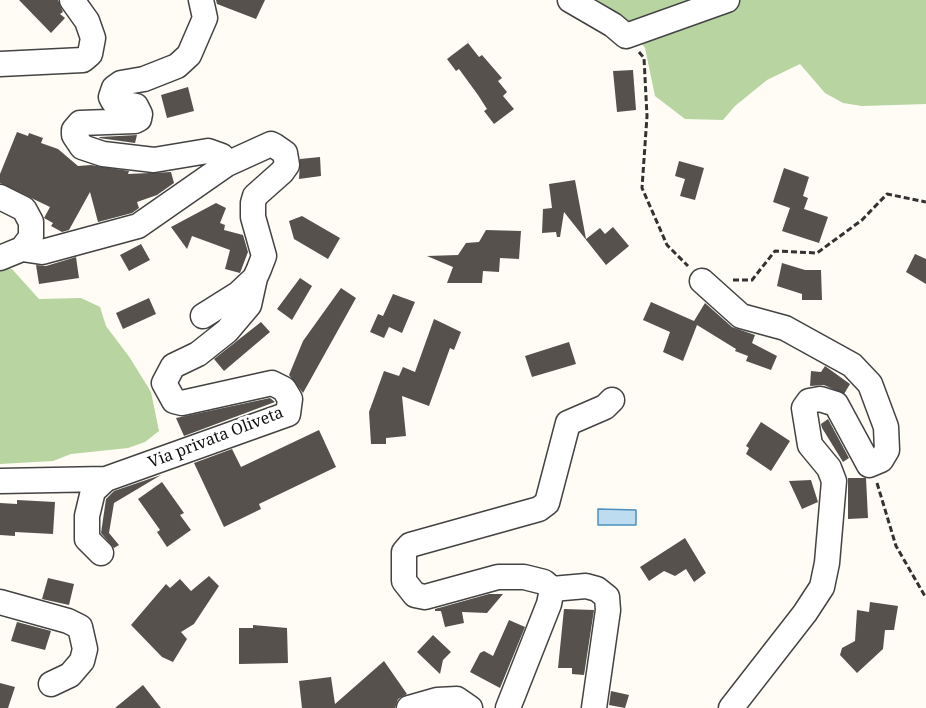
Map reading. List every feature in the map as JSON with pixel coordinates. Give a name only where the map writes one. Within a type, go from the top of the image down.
[{"type":"street","points":[[0,64],[83,60],[90,54],[93,38],[87,21],[72,0]]},
{"type":"street","points":[[201,0],[205,18],[189,55],[177,66],[144,79],[121,83],[114,88],[113,101],[136,106],[139,119],[80,123],[74,130],[74,135],[82,147],[103,154],[154,160],[208,151],[222,156],[227,164]]},
{"type":"street","points":[[570,0],[613,25],[626,36],[727,0]]},
{"type":"street","points":[[0,258],[22,249],[42,252],[138,226],[227,164],[271,144],[280,148],[287,159],[282,172],[255,196],[253,203],[253,217],[264,256],[255,278],[238,294],[203,316]]},
{"type":"street","points":[[0,197],[24,209],[31,222],[31,237],[22,249]]},
{"type":"street","name":"Via privata Oliveta","points":[[106,479],[288,414],[290,399],[284,389],[272,383],[182,403],[174,401],[164,383],[173,366],[198,354],[227,332],[249,305],[255,278]]},
{"type":"street","points":[[702,281],[741,316],[785,328],[852,366],[870,384],[886,427],[887,450],[881,460],[869,465],[836,404],[820,399],[809,400],[804,408],[810,445],[829,468],[834,481],[827,563],[822,587],[805,613],[731,708]]},
{"type":"street","points":[[594,708],[608,610],[607,597],[597,589],[586,586],[552,589],[544,582],[524,577],[498,577],[435,595],[415,596],[404,581],[404,552],[410,545],[539,509],[548,503],[567,423],[605,407],[612,400]]},
{"type":"street","points":[[0,481],[106,479]]},
{"type":"street","points":[[101,553],[87,539],[87,516],[93,491],[106,479]]},
{"type":"street","points":[[508,708],[549,604],[552,589]]},
{"type":"street","points":[[0,602],[68,621],[80,627],[85,649],[82,662],[70,675],[51,684]]},
{"type":"street","points":[[409,708],[437,700],[456,699],[470,708]]},
{"type":"path","points":[[626,36],[644,58],[647,116],[642,188],[667,244],[702,281],[752,280],[775,251],[817,253],[862,220],[887,194],[926,202]]},
{"type":"path","points":[[869,465],[896,546],[926,598]]},
{"type":"green space","points":[[597,0],[926,0],[926,104],[862,106],[843,103],[825,93],[800,64],[767,80],[735,106],[723,120],[685,119],[655,96],[645,48],[630,27]]},
{"type":"green space","points":[[0,266],[12,269],[39,299],[81,298],[100,307],[106,326],[130,358],[151,392],[159,431],[145,442],[128,448],[71,454],[53,461],[0,464]]},
{"type":"water","points":[[598,509],[636,510],[636,525],[598,525]]},
{"type":"building","points":[[19,0],[58,0],[63,12],[60,14],[65,18],[51,33]]},
{"type":"building","points":[[216,0],[265,0],[256,19],[217,4]]},
{"type":"building","points":[[468,43],[479,57],[482,55],[502,78],[498,81],[507,92],[503,96],[514,109],[494,124],[484,111],[487,109],[478,95],[459,69],[456,71],[447,59]]},
{"type":"building","points":[[633,70],[636,110],[617,112],[613,71]]},
{"type":"building","points":[[188,87],[194,111],[167,118],[161,95]]},
{"type":"building","points":[[17,132],[43,138],[41,143],[58,149],[78,166],[91,165],[129,171],[128,174],[171,172],[174,183],[157,195],[137,202],[139,208],[132,213],[98,222],[90,192],[69,230],[62,232],[51,226],[53,223],[44,218],[50,207],[0,183],[0,174]]},
{"type":"building","points":[[137,135],[135,143],[99,138],[100,137]]},
{"type":"building","points":[[320,157],[321,176],[299,179],[300,159]]},
{"type":"building","points":[[679,161],[704,168],[695,200],[680,196],[685,179],[675,176]]},
{"type":"building","points":[[784,168],[809,177],[803,196],[808,198],[804,209],[828,217],[819,243],[782,231],[790,208],[773,202]]},
{"type":"building","points":[[575,180],[586,239],[600,228],[605,234],[613,227],[629,246],[606,265],[564,212],[560,237],[557,237],[556,232],[542,233],[543,209],[552,208],[549,184]]},
{"type":"building","points":[[216,203],[226,208],[220,223],[225,225],[224,230],[243,235],[248,252],[240,273],[225,269],[230,250],[192,236],[187,249],[171,227]]},
{"type":"building","points":[[302,216],[340,238],[328,259],[294,239],[289,221]]},
{"type":"building","points":[[486,230],[521,231],[519,259],[500,258],[499,272],[483,271],[482,283],[447,283],[453,267],[427,256],[458,255],[466,243],[479,242]]},
{"type":"building","points":[[141,244],[150,260],[129,271],[120,255]]},
{"type":"building","points":[[915,254],[926,259],[926,284],[906,272]]},
{"type":"building","points":[[76,257],[79,278],[39,284],[36,265],[46,266]]},
{"type":"building","points":[[782,263],[805,270],[821,270],[822,300],[802,300],[802,294],[777,286]]},
{"type":"building","points":[[300,278],[312,286],[292,320],[277,309]]},
{"type":"building","points":[[341,288],[356,298],[303,393],[289,375],[303,341]]},
{"type":"building","points":[[393,294],[415,302],[402,333],[389,327],[384,338],[370,332],[378,314],[383,316]]},
{"type":"building","points":[[149,298],[156,314],[123,329],[116,313]]},
{"type":"building","points":[[651,302],[694,321],[705,303],[732,327],[755,335],[752,343],[777,356],[771,370],[746,361],[748,356],[735,351],[736,349],[697,325],[683,361],[663,352],[670,332],[643,320]]},
{"type":"building","points":[[434,319],[461,332],[454,350],[450,348],[429,406],[402,396],[406,436],[386,438],[386,444],[371,444],[369,412],[384,371],[399,376],[403,367],[415,372]]},
{"type":"building","points":[[261,322],[270,332],[224,371],[214,359]]},
{"type":"building","points":[[569,342],[576,364],[532,377],[525,356]]},
{"type":"building","points":[[825,366],[850,384],[844,394],[824,385],[810,386],[811,371],[821,372]]},
{"type":"building","points":[[270,398],[275,402],[184,436],[176,418]]},
{"type":"building","points":[[828,419],[849,458],[843,462],[822,428],[821,424]]},
{"type":"building","points":[[761,422],[790,441],[771,471],[746,454],[749,448],[746,446]]},
{"type":"building","points":[[319,430],[336,467],[259,504],[261,509],[224,527],[194,463],[232,449],[241,467]]},
{"type":"building","points":[[161,475],[114,503],[109,533],[119,545],[114,548],[101,533],[106,499],[114,491]]},
{"type":"building","points":[[848,478],[866,478],[868,518],[848,519]]},
{"type":"building","points":[[811,480],[818,502],[802,509],[789,481]]},
{"type":"building","points":[[162,482],[184,513],[180,515],[191,530],[167,547],[157,532],[160,530],[138,499]]},
{"type":"building","points":[[17,500],[55,502],[53,534],[15,532],[15,536],[0,535],[0,503],[17,504]]},
{"type":"building","points":[[685,538],[706,573],[694,582],[686,569],[675,576],[664,571],[649,581],[640,567]]},
{"type":"building","points":[[209,576],[219,586],[194,624],[181,632],[187,639],[173,662],[162,657],[131,625],[166,584],[170,588],[180,579],[191,591]]},
{"type":"building","points":[[48,578],[74,584],[69,605],[42,599]]},
{"type":"building","points":[[489,594],[503,594],[487,613],[462,612],[464,623],[445,627],[441,611],[435,611],[435,609]]},
{"type":"building","points":[[870,602],[898,606],[894,630],[885,630],[883,649],[857,673],[840,655],[842,648],[855,641],[857,610],[869,612]]},
{"type":"building","points":[[564,609],[594,610],[584,675],[572,674],[572,668],[558,668]]},
{"type":"building","points":[[509,620],[525,627],[500,688],[470,672],[480,653],[484,651],[493,656]]},
{"type":"building","points":[[17,622],[51,631],[45,650],[11,641]]},
{"type":"building","points":[[253,625],[287,628],[288,663],[239,664],[239,628],[253,628]]},
{"type":"building","points":[[433,635],[451,652],[443,660],[440,674],[417,652]]},
{"type":"building","points":[[384,661],[407,694],[398,699],[395,708],[302,708],[299,681],[331,677],[335,704]]},
{"type":"building","points":[[0,683],[15,687],[8,708],[0,708]]},
{"type":"building","points":[[143,685],[161,708],[115,708]]},
{"type":"building","points":[[611,691],[629,695],[625,708],[609,705]]}]
